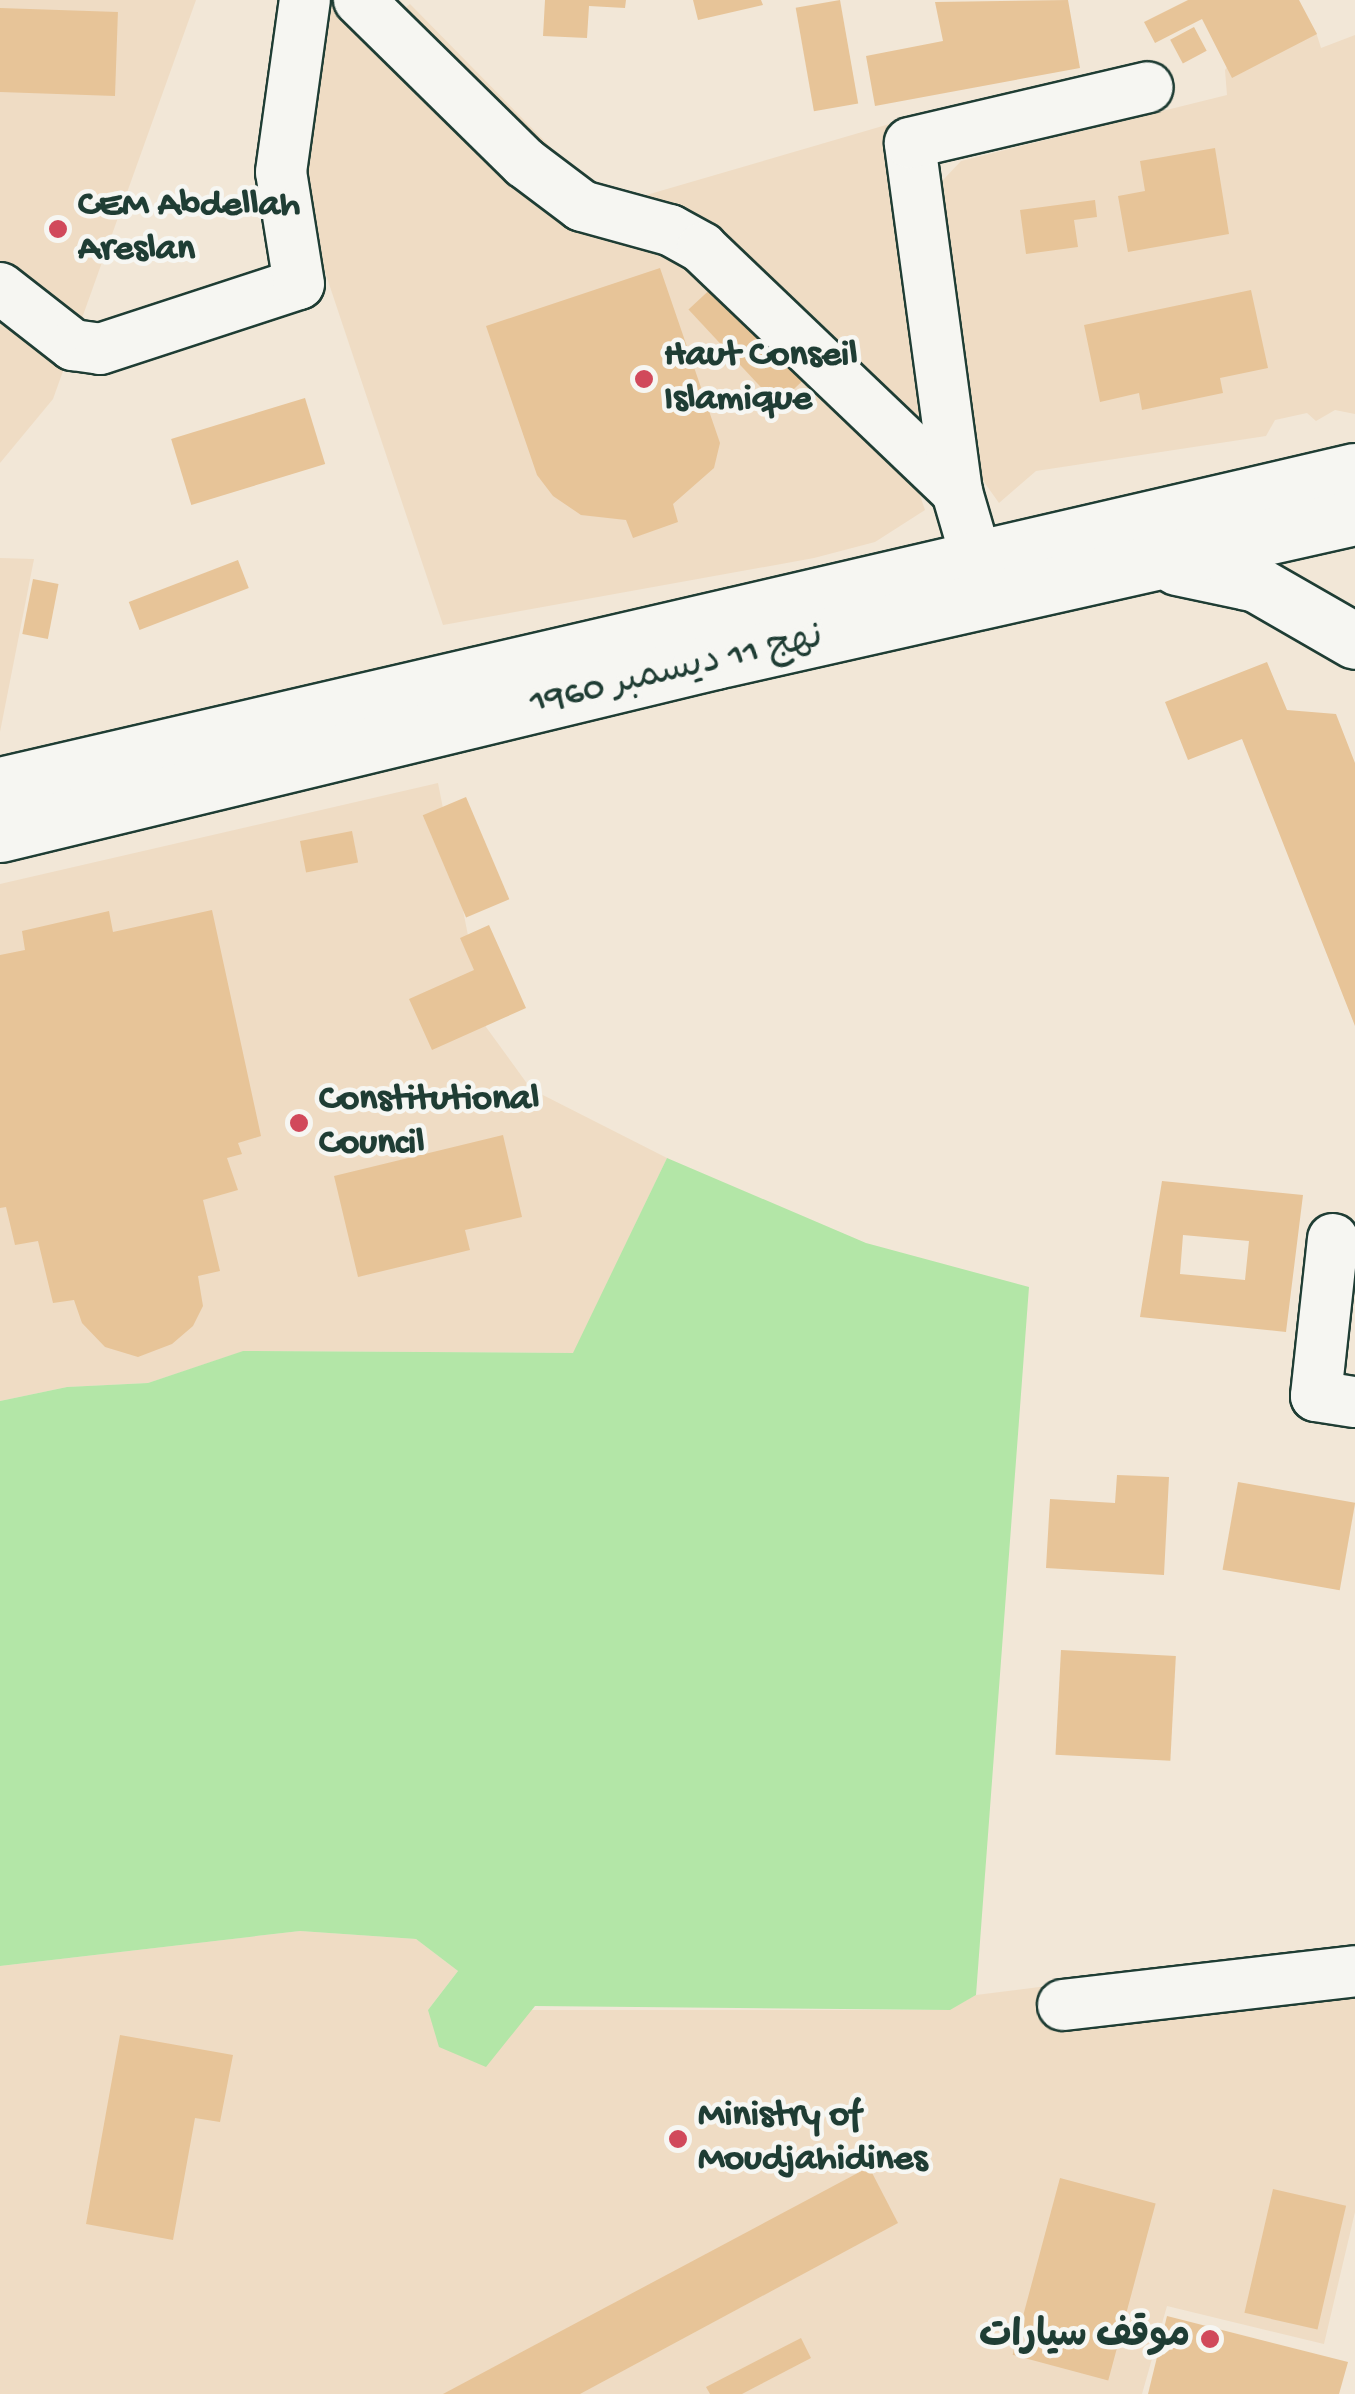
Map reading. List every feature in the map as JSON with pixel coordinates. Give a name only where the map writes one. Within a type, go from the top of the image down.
[{"type":"main road","name":"نهج 11 ديسمبر 1960","points":[[0,784],[1355,471]]},
{"type":"main road","name":"نهج 11 ديسمبر 1960","points":[[0,834],[715,661],[1355,517]]},
{"type":"main road","points":[[1144,566],[1221,572],[1256,584],[1355,640]]},
{"type":"street","points":[[0,288],[73,345],[100,349],[299,284],[281,172],[305,0]]},
{"type":"street","points":[[359,0],[525,163],[582,206],[670,230],[702,248],[957,492]]},
{"type":"street","points":[[976,557],[957,492],[910,142],[1148,87]]},
{"type":"street","points":[[1333,1239],[1316,1396],[1355,1402]]},
{"type":"street","points":[[1064,2005],[1355,1971]]},
{"type":"shaded area","name":"CEM Abdellah Areslan","points":[[0,0],[196,0],[53,399],[0,463]]},
{"type":"shaded area","name":"Haut Conseil Islamique","points":[[328,0],[368,39],[410,4],[572,169],[605,193],[643,196],[893,123],[941,449],[912,472],[925,510],[875,542],[814,558],[443,625],[311,230],[298,147]]},
{"type":"shaded area","points":[[1316,32],[1321,48],[1355,35],[1355,414],[1335,410],[1316,421],[1307,413],[1275,420],[1266,436],[1036,471],[999,503],[967,458],[927,197],[961,161],[1227,95],[1225,70],[1238,52]]},
{"type":"shaded area","points":[[0,558],[34,559],[0,732]]},
{"type":"shaded area","name":"Constitutional Council","points":[[438,783],[486,1027],[531,1089],[667,1158],[574,1353],[244,1351],[148,1383],[67,1387],[0,1401],[0,884]]},
{"type":"shaded area","name":"Ministry of Moudjahidines","points":[[300,1931],[416,1939],[458,1971],[428,2010],[949,2010],[976,1995],[1355,1947],[1355,2212],[1324,2344],[1167,2306],[1142,2394],[0,2394],[0,1966]]},
{"type":"green space","points":[[667,1158],[866,1243],[1029,1287],[976,1995],[950,2010],[535,2006],[486,2067],[439,2047],[428,2010],[458,1971],[416,1939],[300,1931],[0,1966],[0,1401],[67,1387],[148,1383],[243,1351],[573,1353]]},
{"type":"building","points":[[545,0],[626,0],[625,8],[589,6],[587,38],[543,36]]},
{"type":"building","points":[[693,0],[761,0],[763,5],[698,20]]},
{"type":"building","points":[[840,0],[858,103],[814,111],[796,8]]},
{"type":"building","points":[[1068,0],[1080,68],[875,106],[866,56],[943,41],[935,2]]},
{"type":"building","points":[[1188,0],[1299,0],[1317,34],[1232,78],[1202,19],[1155,43],[1144,22]]},
{"type":"building","points":[[0,8],[118,12],[115,96],[0,92]]},
{"type":"building","points":[[1194,27],[1207,51],[1183,64],[1170,40]]},
{"type":"building","points":[[1215,148],[1229,234],[1128,252],[1118,196],[1145,191],[1140,161]]},
{"type":"building","points":[[1095,200],[1097,217],[1074,220],[1078,247],[1026,254],[1020,210]]},
{"type":"building","points":[[660,268],[720,443],[714,468],[673,504],[678,522],[633,538],[626,520],[581,515],[553,496],[537,475],[486,326]]},
{"type":"building","points":[[717,283],[806,378],[777,405],[688,310]]},
{"type":"building","points":[[1251,290],[1268,368],[1220,378],[1223,393],[1142,410],[1139,393],[1100,402],[1084,325]]},
{"type":"building","points":[[305,398],[325,464],[191,505],[171,439]]},
{"type":"building","points":[[238,560],[249,588],[140,630],[129,602]]},
{"type":"building","points":[[33,579],[59,584],[48,639],[22,634]]},
{"type":"building","points":[[1267,662],[1287,710],[1336,714],[1355,763],[1355,1026],[1242,739],[1188,760],[1165,702]]},
{"type":"building","points":[[466,797],[509,899],[466,918],[423,815]]},
{"type":"building","points":[[352,831],[358,862],[306,873],[300,841]]},
{"type":"building","points":[[212,910],[261,1136],[238,1143],[242,1154],[227,1158],[238,1190],[203,1200],[220,1271],[198,1276],[203,1306],[193,1326],[172,1344],[138,1357],[105,1347],[82,1323],[74,1300],[53,1303],[38,1241],[15,1245],[6,1207],[0,1208],[0,955],[25,950],[22,931],[109,911],[113,932]]},
{"type":"building","points":[[489,925],[526,1008],[432,1050],[409,999],[474,970],[460,938]]},
{"type":"building","points":[[503,1135],[522,1217],[465,1230],[470,1250],[358,1277],[334,1176]]},
{"type":"building","points":[[1162,1181],[1303,1195],[1286,1332],[1140,1317]],"holes":[[[1183,1235],[1249,1241],[1245,1280],[1180,1274]]]},
{"type":"building","points":[[1117,1475],[1169,1477],[1164,1575],[1046,1568],[1050,1499],[1115,1503]]},
{"type":"building","points":[[1238,1482],[1355,1503],[1340,1590],[1223,1570]]},
{"type":"building","points":[[1061,1650],[1176,1656],[1170,1761],[1056,1755]]},
{"type":"building","points":[[120,2035],[233,2055],[220,2122],[195,2118],[173,2240],[86,2224]]},
{"type":"building","points":[[869,2167],[898,2223],[580,2394],[443,2394]]},
{"type":"building","points":[[1060,2178],[1156,2204],[1108,2380],[1013,2355]]},
{"type":"building","points":[[1273,2189],[1346,2206],[1318,2330],[1244,2313]]},
{"type":"building","name":"موقف سيارات","points":[[1167,2316],[1348,2362],[1339,2394],[1148,2394]]},
{"type":"building","points":[[801,2338],[811,2358],[742,2394],[710,2394],[706,2387]]},
{"type":"place","name":"CEM Abdellah Areslan","points":[[58,229]]},
{"type":"place","name":"Haut Conseil Islamique","points":[[644,379]]},
{"type":"place","name":"Constitutional Council","points":[[299,1123]]},
{"type":"place","name":"Ministry of Moudjahidines","points":[[678,2139]]},
{"type":"place","name":"موقف سيارات","points":[[1210,2339]]}]
